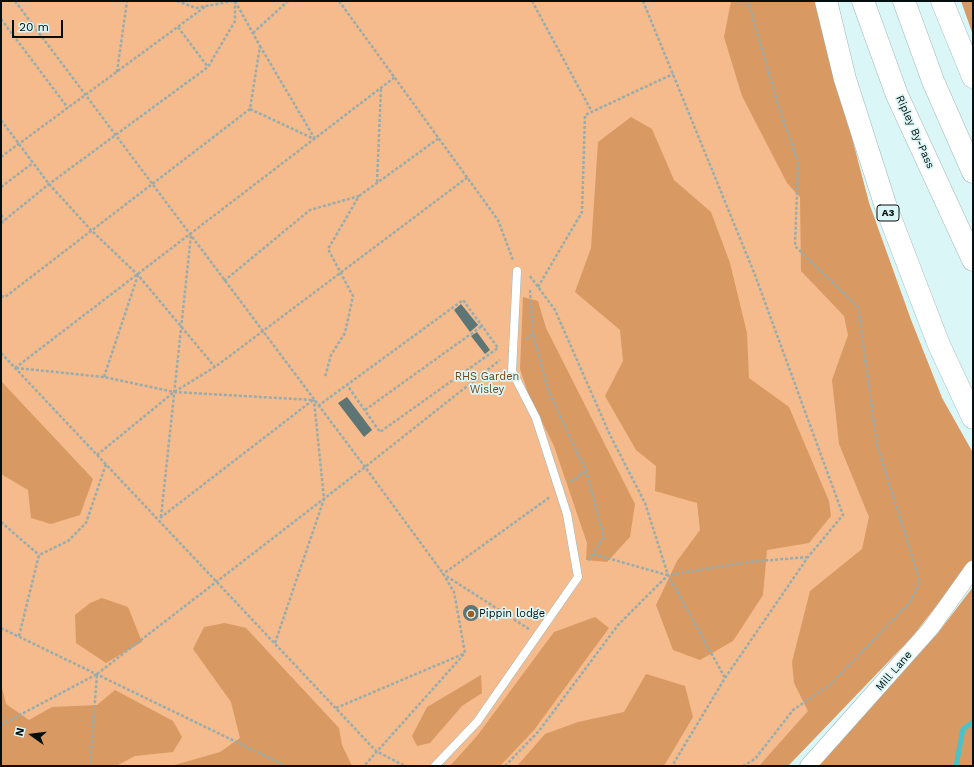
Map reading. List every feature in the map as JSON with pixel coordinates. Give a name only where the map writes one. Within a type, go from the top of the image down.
[{"type":"highway","name":"A3","points":[[826,1],[845,79],[886,207],[939,345],[973,418]]},
{"type":"highway","name":"Ripley By-Pass","points":[[863,1],[897,95],[973,260]]},
{"type":"highway","points":[[904,1],[933,81],[973,172]]},
{"type":"highway","points":[[942,1],[973,76]]},
{"type":"street","name":"Mill Lane","points":[[808,766],[931,628],[973,569]]},
{"type":"lane","points":[[435,766],[476,722],[578,577],[567,514],[536,418],[512,371],[517,271]]},
{"type":"path","points":[[15,1],[262,332],[365,467],[443,574],[454,592],[465,653]]},
{"type":"path","points":[[117,73],[127,1]]},
{"type":"path","points":[[177,1],[196,8],[234,1]]},
{"type":"path","points":[[234,1],[315,139]]},
{"type":"path","points":[[1,223],[49,184],[117,136],[208,67],[235,21],[234,1]]},
{"type":"path","points":[[253,33],[288,1]]},
{"type":"path","points":[[532,1],[592,112]]},
{"type":"path","points":[[644,1],[755,276],[843,515],[808,557],[725,678],[672,766]]},
{"type":"path","points":[[743,766],[755,759],[793,710],[830,685],[910,602],[920,582],[877,445],[858,307],[795,246],[798,162],[779,108],[748,1]]},
{"type":"path","points":[[1,157],[18,143],[86,96],[206,6]]},
{"type":"path","points":[[1,19],[68,108]]},
{"type":"path","points":[[178,27],[208,67]]},
{"type":"path","points":[[1,296],[5,297],[250,109],[260,46]]},
{"type":"path","points":[[538,287],[582,212],[586,115],[673,74]]},
{"type":"path","points":[[15,368],[191,235],[395,77]]},
{"type":"path","points":[[377,183],[380,88]]},
{"type":"path","points":[[250,109],[315,139]]},
{"type":"path","points":[[1,120],[49,184],[91,230],[138,275],[215,367]]},
{"type":"path","points":[[224,280],[310,210],[359,196],[439,138]]},
{"type":"path","points":[[1,187],[33,163]]},
{"type":"path","points":[[97,455],[174,392],[215,367],[468,177]]},
{"type":"path","points":[[324,377],[331,355],[345,333],[353,296],[328,249],[359,196]]},
{"type":"path","points":[[1,215],[5,220]]},
{"type":"path","points":[[160,518],[191,235]]},
{"type":"path","points":[[104,377],[138,275]]},
{"type":"path","points":[[529,275],[533,334],[548,390],[586,471],[604,537],[578,577]]},
{"type":"path","points":[[318,406],[463,300],[498,348],[380,432],[347,385]]},
{"type":"path","points":[[365,410],[482,326]]},
{"type":"path","points":[[520,344],[533,334]]},
{"type":"path","points":[[1,353],[97,455],[160,518],[217,582],[376,751],[405,766]]},
{"type":"path","points":[[1,725],[97,674],[324,499],[502,358]]},
{"type":"path","points":[[15,368],[104,377],[174,392],[314,400]]},
{"type":"path","points":[[275,643],[324,499],[314,400]]},
{"type":"path","points":[[160,518],[314,400]]},
{"type":"path","points":[[19,636],[39,556],[68,541],[86,523],[106,464]]},
{"type":"path","points":[[566,485],[586,471]]},
{"type":"path","points":[[443,574],[553,494]]},
{"type":"path","points":[[1,522],[39,556]]},
{"type":"path","points":[[592,554],[668,575],[748,562],[808,557]]},
{"type":"path","points":[[443,574],[538,634]]},
{"type":"path","points":[[668,575],[725,678]]},
{"type":"path","points":[[505,766],[539,731],[618,625],[668,575]]},
{"type":"path","points":[[1,628],[286,766]]},
{"type":"path","points":[[336,708],[465,653]]},
{"type":"path","points":[[364,766],[465,653]]},
{"type":"path","points":[[90,766],[97,674]]},
{"type":"green space","name":"RHS Garden Wisley","points":[[1,1],[816,1],[869,203],[911,320],[942,398],[973,453],[973,559],[912,637],[788,766],[1,766]]},
{"type":"shaded area","points":[[731,1],[816,1],[869,203],[911,320],[942,398],[973,453],[973,559],[912,637],[788,766],[759,766],[808,711],[794,683],[792,662],[810,591],[862,549],[869,517],[839,444],[832,380],[848,335],[844,316],[801,271],[800,197],[787,183],[742,96],[724,37]]},
{"type":"shaded area","points":[[961,1],[973,1],[973,35]]},
{"type":"shaded area","points":[[631,117],[652,129],[674,180],[711,212],[730,263],[747,333],[749,378],[789,407],[829,501],[831,516],[809,543],[767,550],[763,595],[733,641],[700,660],[673,650],[656,605],[677,561],[700,530],[697,503],[655,491],[656,466],[636,450],[605,396],[623,361],[620,330],[575,292],[591,248],[598,142]]},
{"type":"shaded area","points":[[523,297],[538,301],[546,328],[635,504],[630,537],[607,562],[586,560],[587,543],[554,446],[529,396],[520,369]]},
{"type":"shaded area","points":[[1,381],[93,479],[80,515],[51,524],[31,518],[28,490],[1,474]]},
{"type":"shaded area","points":[[973,587],[973,766],[817,766],[937,634]]},
{"type":"shaded area","points":[[102,598],[128,607],[142,642],[106,663],[76,643],[75,615],[90,603]]},
{"type":"shaded area","points":[[595,617],[609,628],[534,730],[500,766],[450,766],[477,736],[554,632]]},
{"type":"shaded area","points":[[225,623],[246,628],[339,728],[342,745],[352,766],[171,766],[220,752],[240,738],[231,702],[193,649],[204,627]]},
{"type":"shaded area","points":[[646,674],[685,686],[693,717],[664,766],[517,766],[545,734],[578,722],[624,712]]},
{"type":"shaded area","points":[[481,675],[482,693],[462,706],[430,743],[417,746],[412,736],[427,707]]},
{"type":"shaded area","points":[[1,684],[6,704],[29,720],[52,707],[97,705],[115,690],[173,721],[182,737],[173,752],[135,756],[116,766],[1,766]]},
{"type":"building","points":[[461,304],[478,325],[470,332],[454,310]]},
{"type":"building","points":[[477,332],[490,350],[485,354],[471,336]]},
{"type":"building","points":[[347,397],[372,430],[364,437],[338,403]]},
{"type":"building","name":"Pippin lodge","points":[[471,605],[478,610],[479,613],[474,620],[471,621],[464,616],[463,613],[468,606]]},
{"type":"waterway","points":[[956,766],[963,729],[973,722]]},
{"type":"place","name":"Pippin lodge","points":[[471,614]]}]
